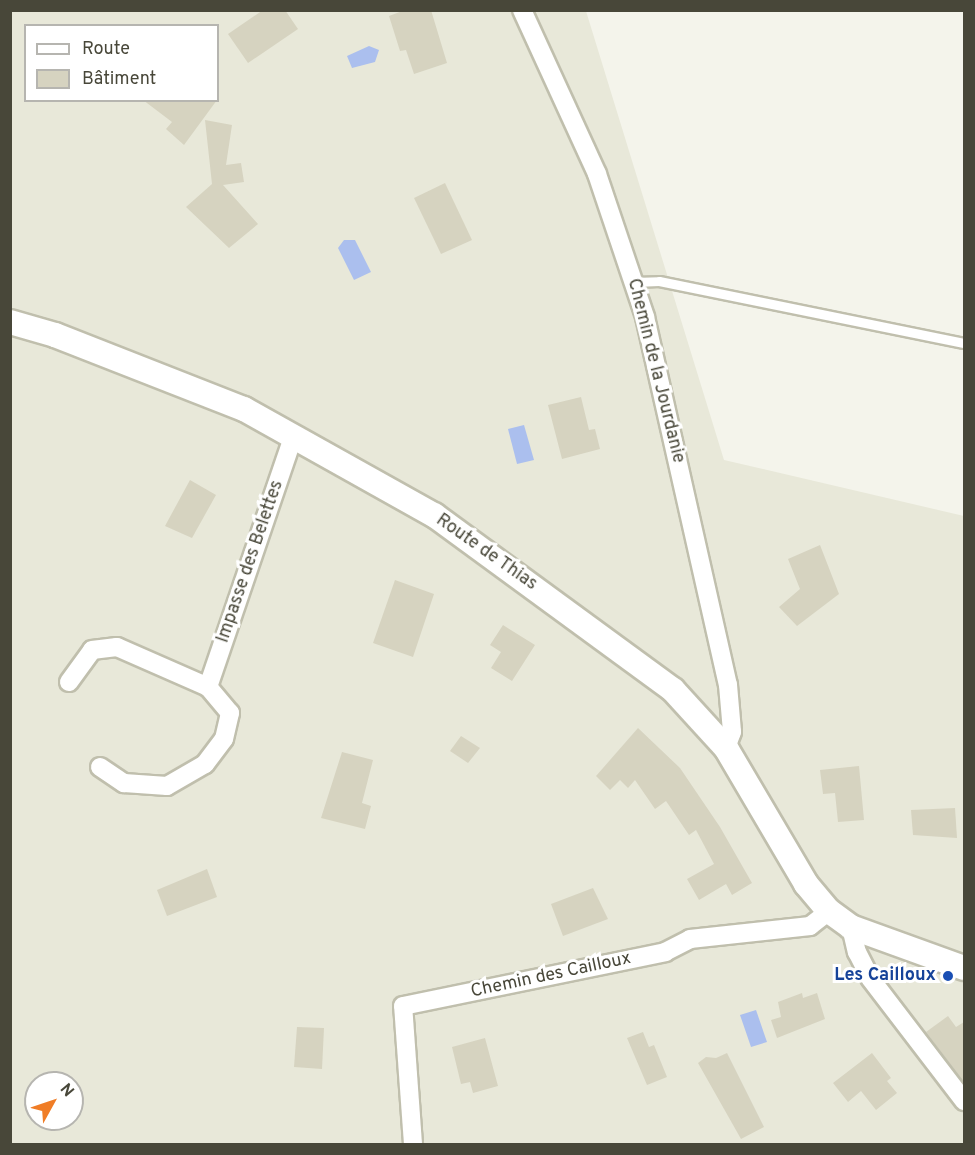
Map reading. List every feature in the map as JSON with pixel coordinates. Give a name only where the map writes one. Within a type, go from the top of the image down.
[{"type":"street","name":"Chemin de la Jourdanie","points":[[522,10],[597,174],[645,317],[728,685],[732,732],[726,747]]},
{"type":"street","name":"Route de Thias","points":[[10,322],[55,336],[244,409],[434,515],[613,643],[673,690],[726,747],[806,884],[829,911],[851,927],[964,968]]},
{"type":"street","name":"Impasse des Belettes","points":[[208,687],[293,436]]},
{"type":"street","points":[[69,682],[92,650],[117,647],[208,687],[230,713],[224,740],[205,764],[167,786],[124,783],[100,767]]},
{"type":"street","name":"Chemin des Cailloux","points":[[413,1144],[404,1006],[665,952],[690,939],[802,928],[829,911]]},
{"type":"street","points":[[851,927],[857,952],[870,978],[964,1101]]},
{"type":"lane","points":[[634,282],[659,281],[964,343]]},
{"type":"shaded area","points":[[10,11],[586,11],[724,460],[964,516],[964,1144],[11,1144]]},
{"type":"water","points":[[369,46],[379,50],[375,62],[352,68],[347,56]]},
{"type":"water","points":[[344,240],[355,240],[371,272],[354,280],[338,248]]},
{"type":"water","points":[[524,425],[534,460],[517,464],[508,429]]},
{"type":"water","points":[[756,1010],[767,1042],[751,1047],[740,1015]]},
{"type":"building","points":[[263,10],[285,10],[298,29],[248,63],[228,34]]},
{"type":"building","points":[[405,10],[431,10],[447,63],[414,74],[406,50],[400,51],[389,16]]},
{"type":"building","points":[[146,102],[216,102],[184,145],[166,129],[172,122]]},
{"type":"building","points":[[205,120],[232,125],[226,165],[241,163],[244,182],[223,185],[258,224],[229,248],[186,207],[212,184]]},
{"type":"building","points":[[445,183],[472,240],[441,254],[414,198]]},
{"type":"building","points":[[581,397],[589,430],[595,429],[600,449],[562,459],[548,405]]},
{"type":"building","points":[[190,480],[216,495],[192,538],[165,526]]},
{"type":"building","points":[[820,545],[839,594],[797,626],[779,607],[800,589],[788,559]]},
{"type":"building","points":[[395,580],[434,594],[413,657],[373,643]]},
{"type":"building","points":[[503,625],[535,645],[512,681],[491,668],[501,652],[490,645]]},
{"type":"building","points":[[638,728],[680,768],[720,827],[752,883],[732,895],[726,884],[699,900],[687,879],[714,864],[696,830],[689,835],[666,801],[655,809],[635,780],[628,788],[620,780],[610,790],[596,776]]},
{"type":"building","points":[[461,736],[480,748],[468,763],[450,751]]},
{"type":"building","points":[[342,752],[373,760],[362,803],[371,806],[365,829],[321,818]]},
{"type":"building","points":[[859,766],[864,820],[838,822],[835,793],[823,794],[820,770]]},
{"type":"building","points":[[955,808],[957,838],[913,835],[911,810]]},
{"type":"building","points":[[207,869],[217,897],[167,916],[157,890]]},
{"type":"building","points":[[593,888],[608,919],[563,936],[551,904]]},
{"type":"building","points":[[802,993],[803,998],[817,993],[825,1019],[777,1038],[771,1020],[781,1017],[778,1002]]},
{"type":"building","points":[[948,1016],[956,1027],[964,1022],[964,1083],[926,1032]]},
{"type":"building","points":[[297,1027],[324,1028],[322,1069],[294,1067]]},
{"type":"building","points":[[643,1032],[649,1047],[654,1045],[667,1077],[647,1085],[627,1038]]},
{"type":"building","points":[[485,1038],[498,1086],[473,1093],[470,1082],[461,1084],[452,1047]]},
{"type":"building","points":[[727,1053],[764,1127],[741,1139],[698,1063],[706,1057],[716,1058]]},
{"type":"building","points":[[872,1053],[891,1078],[887,1081],[897,1093],[876,1110],[861,1091],[848,1102],[833,1083]]},
{"type":"place","name":"Les Cailloux","points":[[948,976]]}]
